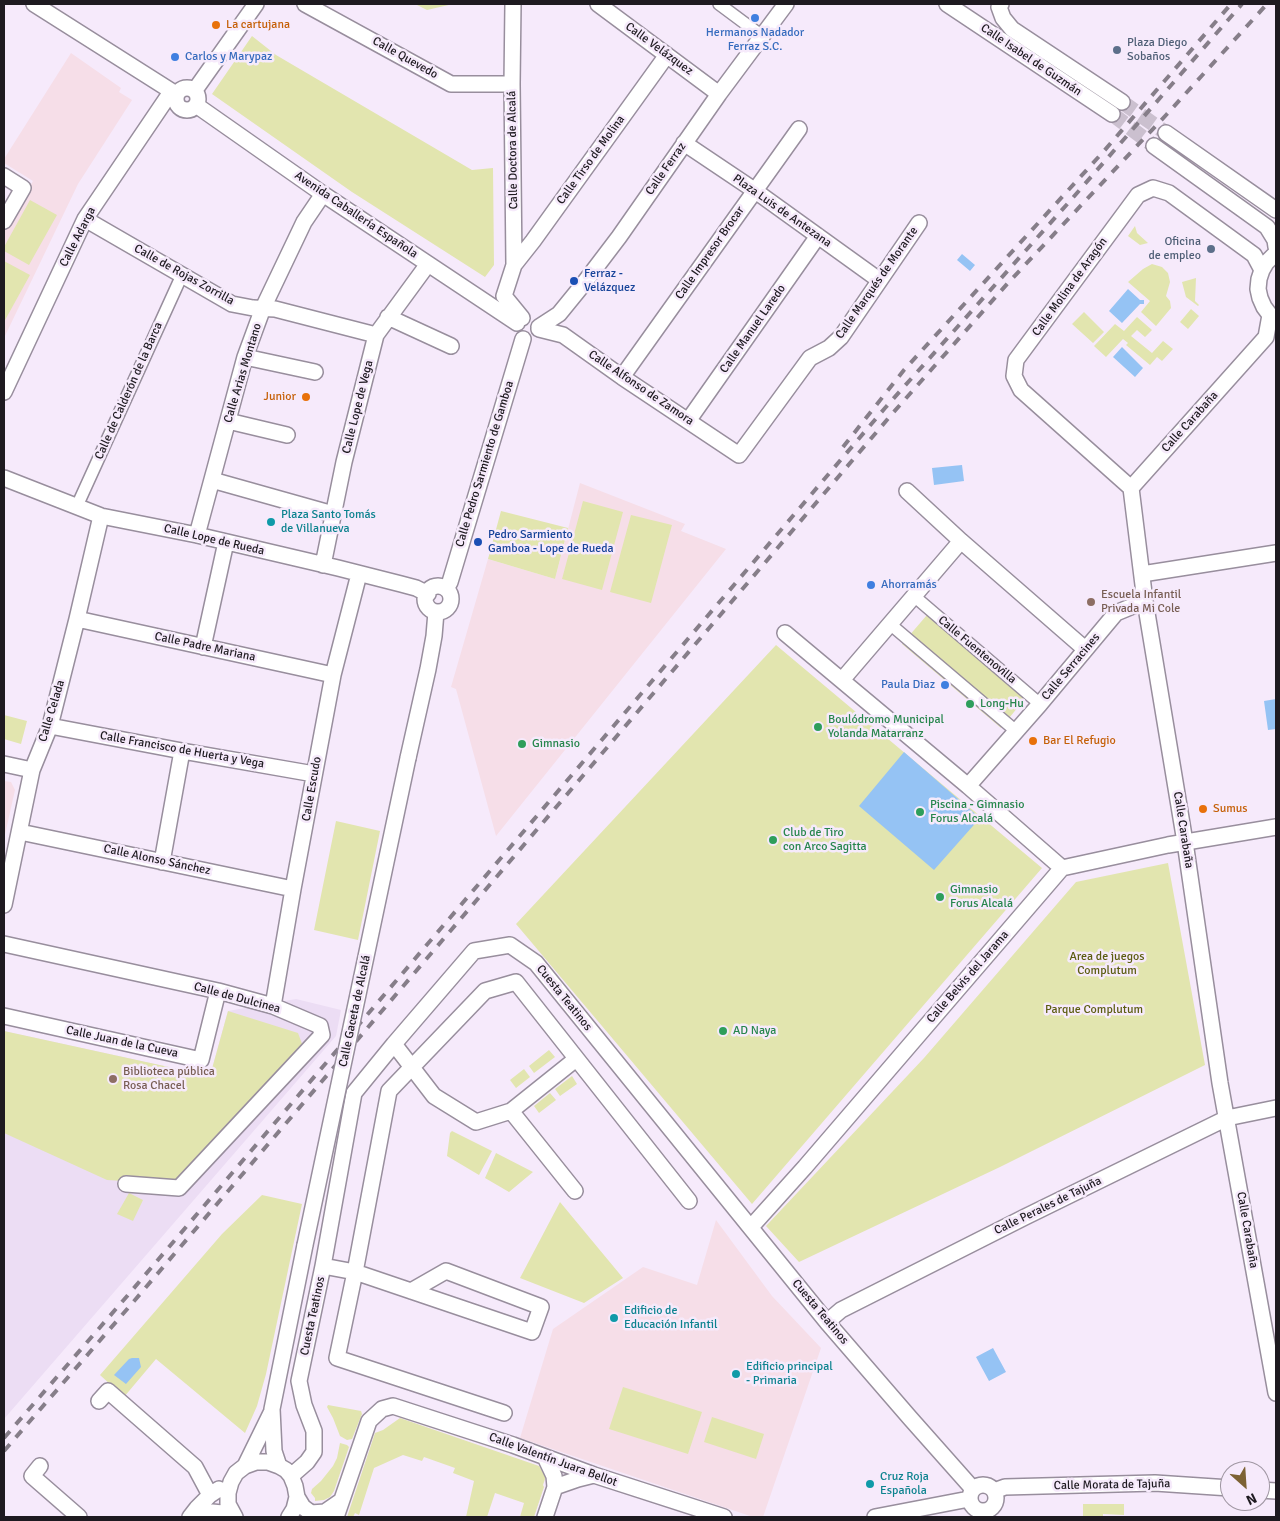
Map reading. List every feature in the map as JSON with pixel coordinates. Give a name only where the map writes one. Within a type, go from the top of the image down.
[{"type":"street","points":[[34,4],[173,93],[188,87],[195,98],[256,4]]},
{"type":"street","name":"Calle Quevedo","points":[[305,4],[451,84],[512,84]]},
{"type":"street","name":"Calle Doctora de Alcalá","points":[[513,4],[514,265],[504,296],[519,321]]},
{"type":"street","name":"Calle Velázquez","points":[[598,4],[719,94]]},
{"type":"street","points":[[719,4],[762,36]]},
{"type":"street","name":"Calle Ferraz","points":[[539,328],[558,314],[619,238],[719,94],[786,4]]},
{"type":"street","name":"Calle Isabel de Guzmán","points":[[952,5],[1112,114]]},
{"type":"street","name":"Calle Isabel de Guzmán","points":[[1000,5],[1003,18],[1012,29],[1122,102]]},
{"type":"street","name":"Calle Tirso de Molina","points":[[514,265],[666,55]]},
{"type":"street","name":"Calle Adarga","points":[[4,392],[86,219],[173,93]]},
{"type":"street","name":"Avenida Caballería Española","points":[[195,98],[323,194],[428,264],[519,321]]},
{"type":"street","name":"Calle Impresor Brocar","points":[[622,377],[799,129]]},
{"type":"street","points":[[1166,133],[1276,210]]},
{"type":"street","name":"Plaza Luis de Antezana","points":[[684,144],[754,190],[879,280]]},
{"type":"street","points":[[1154,146],[1267,227],[1276,247]]},
{"type":"street","points":[[4,176],[23,188],[4,221]]},
{"type":"street","name":"Calle Molina de Aragón","points":[[1131,488],[1021,390],[1014,376],[1016,360],[1138,195],[1152,188],[1169,193],[1254,255],[1262,270]]},
{"type":"street","name":"Calle Arias Montano","points":[[197,535],[245,357],[263,308],[304,222],[323,194]]},
{"type":"street","name":"Calle de Rojas Zorrilla","points":[[86,219],[232,304],[253,308],[275,309],[376,335]]},
{"type":"street","name":"Calle Marqués de Morante","points":[[739,455],[810,358],[829,348],[841,337],[919,224]]},
{"type":"street","name":"Calle Manuel Laredo","points":[[688,421],[818,236]]},
{"type":"street","points":[[1273,317],[1264,307],[1258,289],[1262,270],[1276,253]]},
{"type":"street","name":"Calle Lope de Vega","points":[[323,565],[344,462],[376,335],[428,264]]},
{"type":"street","name":"Calle de Calderón de la Barca","points":[[77,506],[182,275]]},
{"type":"street","points":[[388,317],[450,346]]},
{"type":"street","points":[[531,317],[537,321],[539,328],[537,335],[532,339],[523,339],[517,334],[516,327],[519,321],[531,317]]},
{"type":"street","name":"Calle Carabaña","points":[[1273,317],[1266,338],[1131,488],[1145,600],[1185,842],[1227,1118],[1271,1339],[1276,1393]]},
{"type":"street","name":"Calle Alfonso de Zamora","points":[[539,328],[563,335],[739,455]]},
{"type":"street","name":"Calle Pedro Sarmiento de Gamboa","points":[[446,589],[450,582],[523,339]]},
{"type":"street","points":[[245,357],[315,372]]},
{"type":"street","points":[[228,421],[287,435]]},
{"type":"street","name":"Calle Lope de Rueda","points":[[4,478],[101,516],[197,535],[323,565],[402,584],[428,594]]},
{"type":"street","points":[[212,480],[333,514]]},
{"type":"street","points":[[907,491],[961,541],[1085,649]]},
{"type":"street","name":"Calle Celada","points":[[4,905],[32,770],[50,726],[101,516]]},
{"type":"street","points":[[842,680],[961,541]]},
{"type":"street","points":[[203,647],[226,542]]},
{"type":"street","points":[[1142,574],[1276,553]]},
{"type":"street","name":"Calle Escudo","points":[[273,1006],[333,675],[359,574]]},
{"type":"street","points":[[436,586],[442,586],[446,589],[451,596],[450,602],[442,611],[429,610],[425,600],[432,589],[436,586]]},
{"type":"street","name":"Calle Fuentenovilla","points":[[914,596],[1040,704]]},
{"type":"street","name":"Calle Serracines","points":[[968,786],[1116,613],[1145,600]]},
{"type":"street","name":"Calle Gaceta de Alcalá","points":[[190,1517],[210,1495],[230,1482],[236,1473],[245,1466],[272,1409],[408,758],[432,653],[436,612]]},
{"type":"street","name":"Calle Padre Mariana","points":[[77,619],[333,675]]},
{"type":"street","points":[[890,624],[1016,731]]},
{"type":"street","points":[[785,633],[968,786],[1062,868],[1185,842],[1276,827]]},
{"type":"street","name":"Calle Francisco de Huerta y Vega","points":[[50,726],[314,774]]},
{"type":"street","points":[[162,862],[182,751]]},
{"type":"street","points":[[4,764],[32,770]]},
{"type":"street","name":"Calle Alonso Sánchez","points":[[20,832],[293,889]]},
{"type":"street","name":"Calle Belvis del Jarama","points":[[751,1227],[1062,868]]},
{"type":"street","name":"Calle de Dulcinea","points":[[4,944],[218,991],[273,1006],[320,1026],[322,1035],[179,1188],[126,1184]]},
{"type":"street","name":"Cuesta Teatinos","points":[[291,1476],[307,1462],[314,1452],[314,1431],[304,1406],[300,1381],[354,1093],[474,951],[510,945],[536,963],[827,1322],[910,1418],[971,1494]]},
{"type":"street","points":[[504,1413],[337,1358],[389,1091],[485,990],[516,982],[689,1201]]},
{"type":"street","name":"Calle Juan de la Cueva","points":[[4,1016],[201,1060],[218,991]]},
{"type":"street","points":[[394,1044],[411,1069],[434,1096],[476,1122],[511,1111],[576,1059]]},
{"type":"street","name":"Calle Perales de Tajuña","points":[[827,1322],[849,1306],[1227,1118],[1276,1108]]},
{"type":"street","points":[[511,1111],[575,1191]]},
{"type":"street","points":[[323,1266],[355,1272],[411,1291],[532,1332],[542,1307],[446,1270],[411,1291]]},
{"type":"street","points":[[99,1401],[108,1391],[195,1467],[210,1495]]},
{"type":"street","name":"Calle Valentín Juara Bellot","points":[[342,1501],[369,1421],[382,1410],[393,1406],[513,1445],[594,1476],[724,1517]]},
{"type":"street","name":"Calle Gaceta de Alcalá","points":[[272,1409],[274,1450],[279,1466]]},
{"type":"street","points":[[545,1457],[554,1476],[555,1487],[545,1517]]},
{"type":"street","points":[[245,1466],[256,1462],[268,1462],[279,1466],[291,1476],[297,1496],[303,1507],[311,1512],[325,1512],[342,1501]]},
{"type":"street","points":[[40,1466],[32,1476],[79,1517]]},
{"type":"street","points":[[555,1487],[578,1478],[594,1476]]},
{"type":"street","points":[[230,1482],[228,1504],[234,1516]]},
{"type":"street","name":"Calle Morata de Tajuña","points":[[994,1491],[1005,1487],[1155,1483],[1220,1487]]},
{"type":"street","points":[[874,1517],[971,1494],[980,1485],[988,1486],[994,1491],[996,1497],[993,1513],[977,1509],[972,1505],[971,1494]]},
{"type":"street","points":[[289,1517],[294,1509],[297,1496]]},
{"type":"street","points":[[336,1517],[342,1501]]},
{"type":"street","points":[[194,1517],[212,1512],[234,1516]]},
{"type":"shaded area","points":[[71,53],[121,88],[119,92],[132,100],[78,184],[4,338],[4,230],[33,181],[4,163],[4,159]]},
{"type":"shaded area","points":[[580,483],[685,524],[681,531],[726,549],[496,836],[456,689],[451,687],[488,559],[555,579]]},
{"type":"shaded area","points":[[4,781],[11,782],[15,790],[4,839]]},
{"type":"shaded area","points":[[296,999],[341,1010],[336,1036],[4,1419],[4,1031],[210,1076],[228,1011]]},
{"type":"shaded area","points":[[716,1220],[772,1296],[821,1348],[763,1517],[753,1517],[520,1438],[553,1329],[643,1267],[697,1285]]},
{"type":"green space","points":[[415,4],[453,4],[427,10]]},
{"type":"green space","points":[[252,36],[276,55],[472,170],[493,168],[494,265],[485,277],[352,192],[212,94]]},
{"type":"green space","points":[[30,200],[57,215],[29,265],[4,251],[4,247]]},
{"type":"green space","points":[[1135,226],[1137,233],[1148,243],[1140,245],[1128,236]]},
{"type":"green space","points":[[4,261],[30,275],[4,322]]},
{"type":"green space","points":[[1152,264],[1162,267],[1168,273],[1170,282],[1166,296],[1170,301],[1171,308],[1156,326],[1141,312],[1150,301],[1128,282]]},
{"type":"green space","points":[[1196,278],[1195,301],[1198,306],[1186,297],[1182,282]]},
{"type":"green space","points":[[1191,309],[1199,316],[1188,329],[1180,322]]},
{"type":"green space","points":[[1084,312],[1104,332],[1093,343],[1072,324]]},
{"type":"green space","points":[[1137,317],[1152,330],[1145,337],[1137,330],[1131,336],[1152,353],[1163,341],[1173,349],[1162,361],[1157,357],[1150,365],[1126,345],[1128,343],[1123,339],[1106,357],[1094,346],[1115,324],[1124,331]]},
{"type":"green space","points":[[583,501],[623,512],[602,590],[562,579]]},
{"type":"green space","points":[[501,511],[568,528],[555,579],[488,559]]},
{"type":"green space","points":[[631,515],[672,525],[651,603],[610,592]]},
{"type":"green space","points":[[933,608],[1031,691],[1001,728],[902,644]]},
{"type":"green space","points":[[776,645],[1042,868],[752,1204],[516,924]]},
{"type":"green space","points":[[4,715],[27,721],[21,744],[4,739]]},
{"type":"green space","points":[[336,821],[380,831],[358,940],[314,930]]},
{"type":"green space","name":"Parque Complutum","points":[[1168,863],[1205,1065],[1000,1167],[799,1262],[766,1226],[924,1058],[1076,882]]},
{"type":"green space","points":[[228,1011],[298,1033],[304,1049],[177,1184],[107,1180],[4,1133],[4,1031],[210,1076]]},
{"type":"green space","points":[[549,1050],[555,1057],[534,1073],[529,1066]]},
{"type":"green space","points":[[524,1069],[530,1077],[516,1088],[510,1080]]},
{"type":"green space","points":[[572,1076],[577,1084],[560,1096],[555,1089]]},
{"type":"green space","points":[[550,1093],[556,1100],[539,1113],[534,1106]]},
{"type":"green space","points":[[452,1131],[492,1151],[479,1175],[447,1156],[450,1133]]},
{"type":"green space","points":[[496,1153],[533,1172],[509,1192],[485,1178]]},
{"type":"green space","points":[[129,1193],[143,1200],[133,1221],[117,1214]]},
{"type":"green space","points":[[262,1195],[302,1204],[266,1374],[257,1406],[245,1433],[156,1359],[124,1397],[100,1375],[222,1234]]},
{"type":"green space","points":[[560,1202],[623,1278],[584,1303],[520,1278]]},
{"type":"green space","points":[[623,1387],[702,1412],[688,1454],[609,1429]]},
{"type":"green space","points":[[328,1405],[361,1411],[362,1414],[352,1439],[347,1440],[340,1436],[327,1407]]},
{"type":"green space","points":[[712,1417],[764,1434],[756,1459],[704,1442]]},
{"type":"green space","points":[[400,1418],[539,1466],[545,1479],[534,1517],[520,1517],[524,1503],[495,1493],[487,1517],[466,1517],[474,1481],[453,1473],[455,1468],[424,1457],[422,1461],[403,1455],[374,1468],[359,1515],[355,1513],[353,1517],[347,1517],[375,1433],[383,1430]]},
{"type":"green space","points":[[340,1443],[349,1447],[334,1491],[330,1497],[315,1501],[311,1493],[312,1489],[333,1466]]},
{"type":"green space","points":[[1083,1504],[1124,1504],[1124,1515],[1103,1514],[1103,1517],[1083,1517]]},
{"type":"water","points":[[962,254],[975,265],[970,271],[957,260]]},
{"type":"water","points":[[1128,289],[1140,300],[1144,300],[1144,304],[1140,304],[1122,323],[1109,311]]},
{"type":"water","points":[[1122,347],[1143,368],[1135,377],[1113,357]]},
{"type":"water","points":[[962,465],[964,481],[934,485],[932,468]]},
{"type":"water","points":[[1276,699],[1276,729],[1268,730],[1264,701]]},
{"type":"water","name":"Piscina - Gimnasio Forus Alcalá","points":[[904,752],[980,818],[934,870],[859,806]]},
{"type":"water","points":[[993,1348],[1006,1372],[989,1381],[976,1357]]},
{"type":"water","points":[[132,1358],[139,1358],[141,1367],[126,1384],[114,1375]]},
{"type":"tunnel","points":[[1122,102],[1166,133]]},
{"type":"tunnel","points":[[1112,114],[1154,146]]},
{"type":"railway","points":[[843,447],[904,370],[1104,151],[1231,4]]},
{"type":"railway","points":[[4,1438],[885,408],[1070,201],[1242,4]]},
{"type":"railway","points":[[4,1451],[892,414],[1008,283],[1167,114],[1267,4]]},
{"type":"place","name":"Hermanos Nadador Ferraz S.C.","points":[[755,18]]},
{"type":"place","name":"La cartujana","points":[[216,25]]},
{"type":"place","name":"Plaza Diego Sobaños","points":[[1117,50]]},
{"type":"place","name":"Carlos y Marypaz","points":[[175,57]]},
{"type":"place","name":"Oficina de empleo","points":[[1211,249]]},
{"type":"place","name":"Ferraz - Velázquez","points":[[574,281]]},
{"type":"place","name":"Junior","points":[[306,397]]},
{"type":"place","name":"Plaza Santo Tomás de Villanueva","points":[[271,522]]},
{"type":"place","name":"Pedro Sarmiento Gamboa - Lope de Rueda","points":[[478,542]]},
{"type":"place","name":"Ahorramás","points":[[871,585]]},
{"type":"place","name":"Escuela Infantil Privada Mi Cole","points":[[1091,602]]},
{"type":"place","name":"Paula Diaz","points":[[945,685]]},
{"type":"place","name":"Long-Hu","points":[[970,704]]},
{"type":"place","name":"Boulódromo Municipal Yolanda Matarranz","points":[[818,727]]},
{"type":"place","name":"Bar El Refugio","points":[[1033,741]]},
{"type":"place","name":"Gimnasio","points":[[522,744]]},
{"type":"place","name":"Sumus","points":[[1203,809]]},
{"type":"place","name":"Piscina - Gimnasio Forus Alcalá","points":[[920,812]]},
{"type":"place","name":"Club de Tiro con Arco Sagitta","points":[[773,840]]},
{"type":"place","name":"Gimnasio Forus Alcalá","points":[[940,897]]},
{"type":"place","name":"AD Naya","points":[[723,1031]]},
{"type":"place","name":"Biblioteca pública Rosa Chacel","points":[[113,1079]]},
{"type":"place","name":"Edificio de Educación Infantil","points":[[614,1318]]},
{"type":"place","name":"Edificio principal - Primaria","points":[[736,1374]]},
{"type":"place","name":"Cruz Roja Española","points":[[870,1484]]},
{"type":"park label","name":"Area de juegos Complutum","points":[[1107,964]]}]
